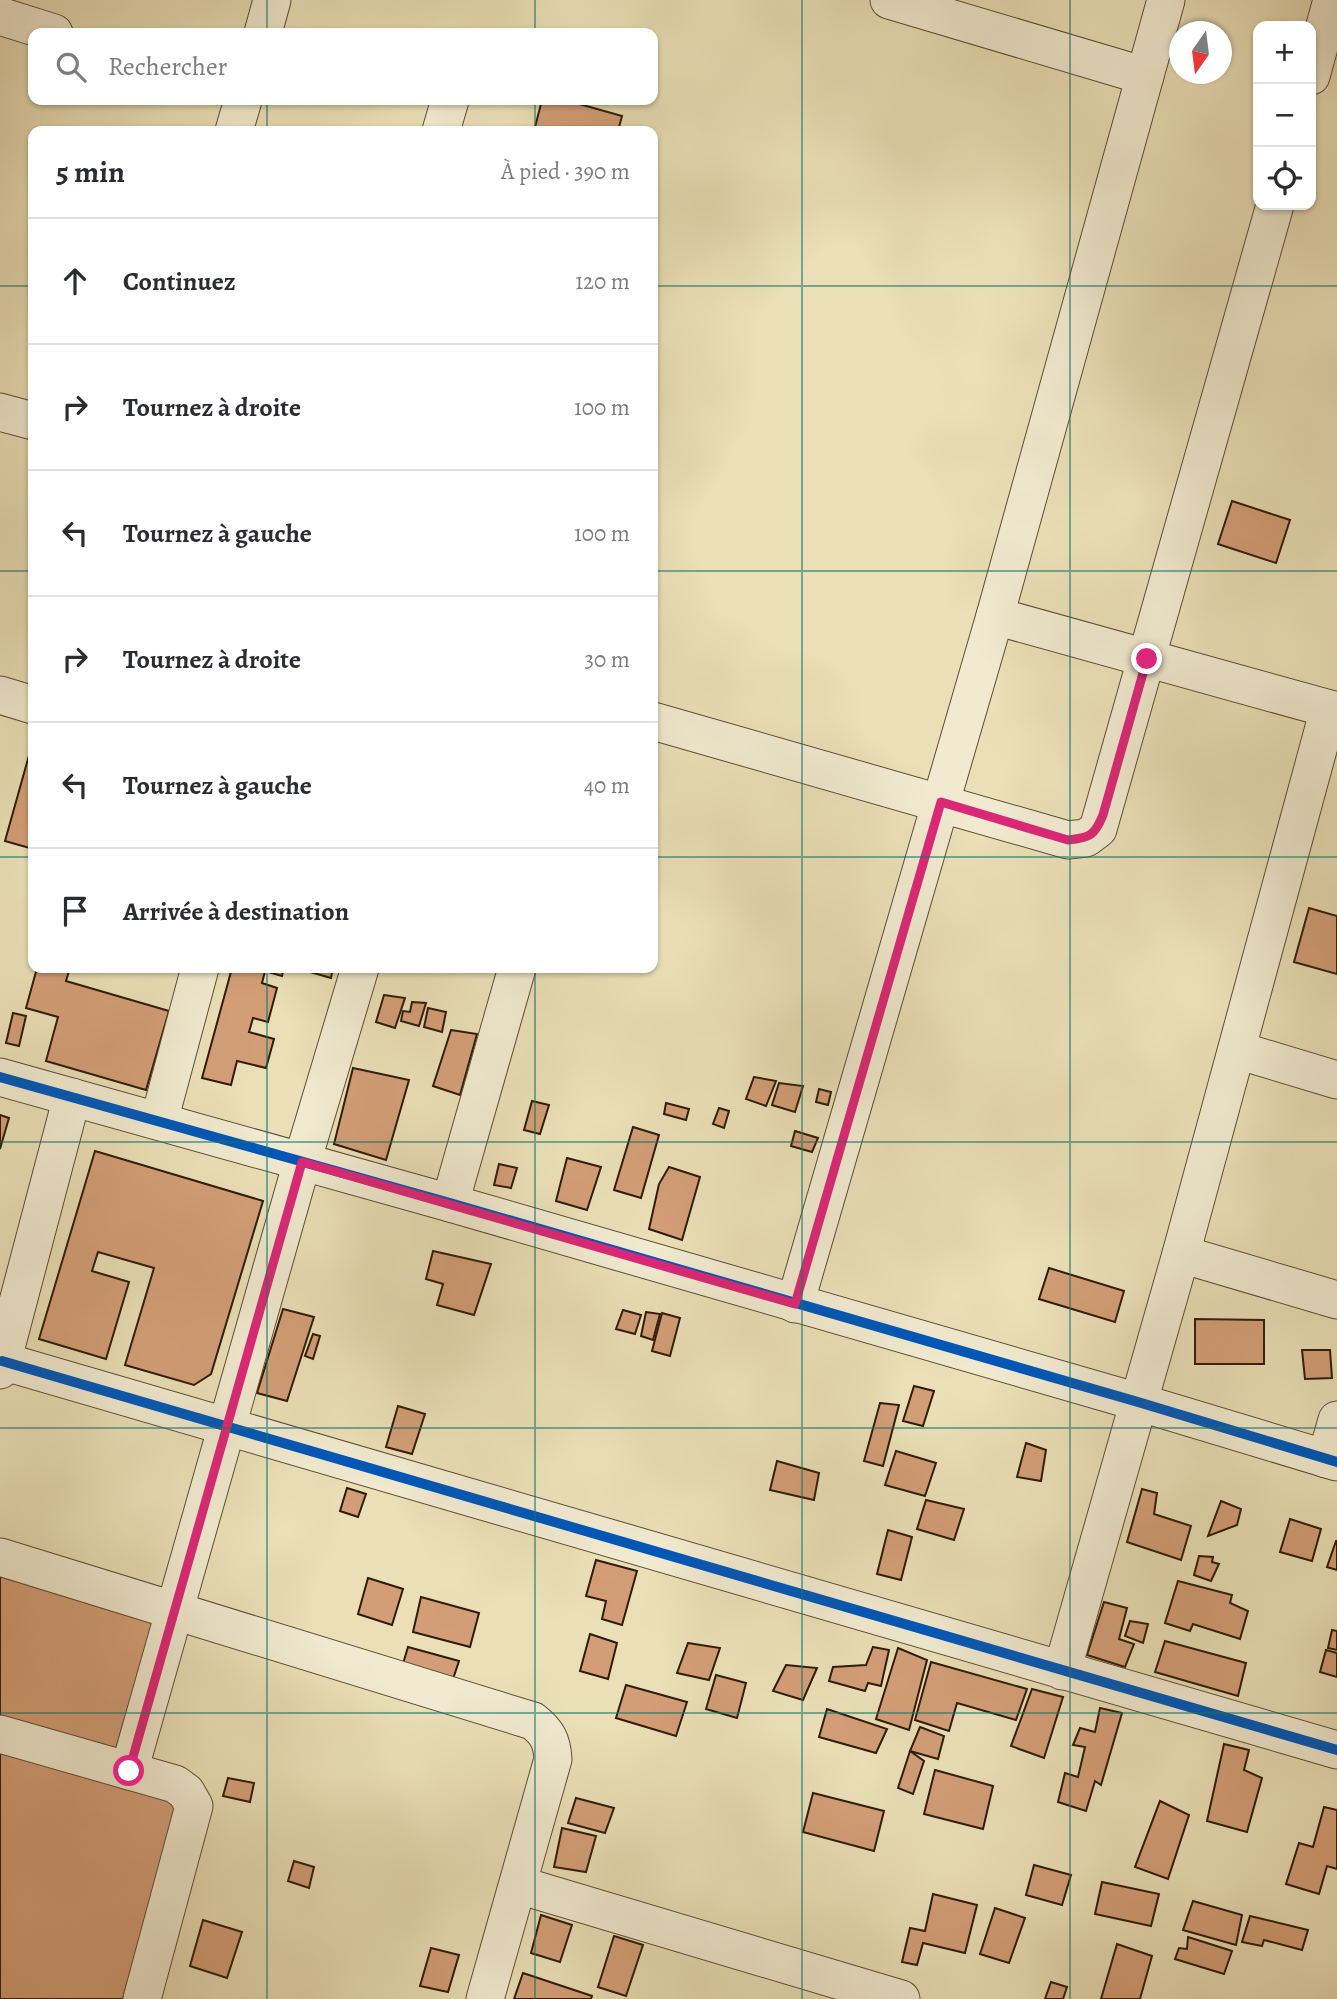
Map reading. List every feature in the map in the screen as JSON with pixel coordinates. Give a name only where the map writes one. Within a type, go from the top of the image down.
[{"type":"street","points":[[264,28],[272,0]]},
{"type":"street","points":[[890,0],[1145,76]]},
{"type":"street","points":[[795,1304],[995,616],[1166,0]]},
{"type":"street","points":[[1316,58],[1332,0]]},
{"type":"street","points":[[0,16],[38,28]]},
{"type":"street","points":[[235,126],[242,105]]},
{"type":"street","points":[[442,126],[449,105]]},
{"type":"street","points":[[658,722],[1068,840],[1086,838],[1098,829],[1274,210]]},
{"type":"street","points":[[0,412],[28,420]]},
{"type":"street","points":[[995,616],[1333,710],[1062,1671]]},
{"type":"street","points":[[0,695],[28,703]]},
{"type":"street","points":[[159,1121],[199,973]]},
{"type":"street","points":[[129,1771],[359,973]]},
{"type":"street","points":[[450,1203],[516,973]]},
{"type":"street","points":[[1237,1051],[1337,1080]]},
{"type":"street","points":[[0,1077],[450,1203],[1331,1460],[1337,1420]]},
{"type":"street","points":[[72,1097],[1,1365],[228,1427],[1337,1750]]},
{"type":"street","points":[[1181,1254],[1337,1300]]},
{"type":"street","points":[[0,1557],[533,1721],[545,1730],[552,1744],[553,1759],[485,1999]]},
{"type":"street","points":[[0,1734],[175,1784],[186,1792],[194,1806],[142,1999]]},
{"type":"street","points":[[519,1885],[901,1999]]},
{"type":"building","points":[[541,105],[583,105],[622,116],[619,126],[535,126]]},
{"type":"building","points":[[1232,501],[1290,520],[1276,563],[1218,544]]},
{"type":"building","points":[[28,759],[28,848],[5,841]]},
{"type":"building","points":[[1309,908],[1337,916],[1337,974],[1294,962]]},
{"type":"building","points":[[36,973],[68,973],[66,981],[169,1011],[146,1090],[46,1061],[58,1017],[26,1008]]},
{"type":"building","points":[[231,973],[264,973],[262,983],[277,988],[268,1022],[253,1018],[249,1032],[274,1039],[266,1068],[237,1061],[231,1085],[202,1078]]},
{"type":"building","points":[[314,973],[332,973],[331,978]]},
{"type":"building","points":[[384,995],[405,998],[395,1028],[376,1022]]},
{"type":"building","points":[[412,1002],[426,1003],[419,1026],[401,1021],[403,1011],[410,1012]]},
{"type":"building","points":[[428,1008],[446,1012],[442,1032],[424,1027]]},
{"type":"building","points":[[13,1013],[26,1016],[19,1046],[6,1043]]},
{"type":"building","points":[[451,1030],[477,1034],[460,1095],[433,1086]]},
{"type":"building","points":[[353,1068],[409,1080],[386,1160],[334,1144]]},
{"type":"building","points":[[754,1077],[776,1081],[766,1106],[746,1099]]},
{"type":"building","points":[[779,1083],[803,1086],[795,1112],[772,1105]]},
{"type":"building","points":[[819,1089],[831,1092],[828,1105],[816,1102]]},
{"type":"building","points":[[532,1101],[549,1105],[540,1134],[524,1130]]},
{"type":"building","points":[[666,1103],[689,1109],[686,1120],[664,1114]]},
{"type":"building","points":[[719,1108],[729,1111],[724,1128],[713,1124]]},
{"type":"building","points":[[0,1115],[9,1118],[0,1149]]},
{"type":"building","points":[[633,1127],[659,1135],[641,1198],[614,1190]]},
{"type":"building","points":[[795,1131],[818,1138],[812,1152],[791,1146]]},
{"type":"building","points":[[95,1151],[263,1201],[211,1374],[194,1385],[125,1365],[154,1268],[98,1252],[92,1271],[129,1282],[106,1359],[39,1339]]},
{"type":"building","points":[[567,1158],[601,1167],[587,1210],[556,1201]]},
{"type":"building","points":[[499,1164],[517,1168],[511,1188],[494,1185]]},
{"type":"building","points":[[669,1167],[700,1177],[682,1240],[649,1229],[659,1184]]},
{"type":"building","points":[[433,1251],[491,1264],[474,1315],[437,1305],[443,1284],[426,1279]]},
{"type":"building","points":[[1049,1268],[1124,1291],[1115,1322],[1039,1299]]},
{"type":"building","points":[[283,1309],[314,1317],[287,1401],[257,1393]]},
{"type":"building","points":[[623,1310],[641,1315],[635,1334],[616,1329]]},
{"type":"building","points":[[646,1312],[660,1314],[653,1340],[641,1336]]},
{"type":"building","points":[[662,1313],[680,1318],[670,1356],[652,1351]]},
{"type":"building","points":[[1195,1319],[1264,1320],[1264,1364],[1195,1364]]},
{"type":"building","points":[[313,1334],[320,1336],[313,1359],[305,1356]]},
{"type":"building","points":[[1302,1350],[1330,1350],[1332,1378],[1305,1379]]},
{"type":"building","points":[[914,1386],[934,1391],[923,1426],[903,1421]]},
{"type":"building","points":[[880,1403],[899,1405],[883,1466],[864,1461]]},
{"type":"building","points":[[398,1406],[425,1414],[412,1454],[386,1447]]},
{"type":"building","points":[[1026,1443],[1046,1450],[1041,1481],[1017,1477]]},
{"type":"building","points":[[896,1451],[936,1463],[925,1496],[885,1485]]},
{"type":"building","points":[[777,1461],[819,1473],[814,1500],[770,1490]]},
{"type":"building","points":[[347,1488],[366,1494],[358,1517],[340,1511]]},
{"type":"building","points":[[1142,1489],[1157,1493],[1154,1514],[1191,1526],[1181,1560],[1127,1542]]},
{"type":"building","points":[[926,1500],[964,1509],[954,1540],[917,1529]]},
{"type":"building","points":[[1221,1501],[1241,1509],[1237,1525],[1208,1536]]},
{"type":"building","points":[[1290,1519],[1321,1529],[1312,1561],[1280,1552]]},
{"type":"building","points":[[888,1530],[912,1537],[901,1580],[877,1574]]},
{"type":"building","points":[[1337,1541],[1337,1570],[1327,1567]]},
{"type":"building","points":[[1199,1556],[1213,1557],[1212,1562],[1219,1564],[1211,1581],[1194,1575]]},
{"type":"building","points":[[596,1560],[637,1571],[622,1625],[602,1619],[606,1601],[586,1596]]},
{"type":"building","points":[[0,1566],[156,1612],[115,1753],[0,1719]]},
{"type":"building","points":[[368,1578],[403,1589],[392,1625],[358,1614]]},
{"type":"building","points":[[1178,1581],[1232,1595],[1230,1603],[1248,1611],[1240,1639],[1193,1624],[1190,1631],[1165,1623]]},
{"type":"building","points":[[421,1597],[479,1613],[470,1647],[413,1632]]},
{"type":"building","points":[[1104,1602],[1127,1608],[1119,1639],[1134,1644],[1125,1667],[1087,1655]]},
{"type":"building","points":[[1130,1621],[1148,1624],[1143,1643],[1125,1636]]},
{"type":"building","points":[[1332,1630],[1337,1631],[1337,1650],[1328,1648]]},
{"type":"building","points":[[590,1634],[617,1643],[608,1679],[580,1671]]},
{"type":"building","points":[[1165,1641],[1246,1663],[1238,1696],[1155,1672]]},
{"type":"building","points":[[688,1643],[720,1648],[709,1680],[677,1673]]},
{"type":"building","points":[[408,1647],[459,1661],[452,1682],[402,1667]]},
{"type":"building","points":[[873,1647],[889,1650],[881,1686],[868,1683],[865,1691],[829,1681],[833,1667],[866,1665]]},
{"type":"building","points":[[898,1648],[927,1660],[909,1730],[876,1719]]},
{"type":"building","points":[[1326,1650],[1337,1653],[1337,1677],[1320,1672]]},
{"type":"building","points":[[931,1662],[1027,1689],[1016,1720],[957,1703],[949,1731],[915,1720]]},
{"type":"building","points":[[786,1665],[817,1668],[803,1700],[773,1691]]},
{"type":"building","points":[[716,1675],[746,1683],[737,1718],[706,1709]]},
{"type":"building","points":[[626,1685],[687,1702],[676,1736],[616,1718]]},
{"type":"building","points":[[1032,1689],[1063,1697],[1044,1758],[1011,1746]]},
{"type":"building","points":[[1100,1708],[1122,1713],[1101,1785],[1095,1781],[1086,1811],[1058,1802],[1065,1773],[1078,1777],[1085,1747],[1073,1745],[1080,1728],[1095,1732]]},
{"type":"building","points":[[827,1709],[887,1729],[876,1753],[819,1737]]},
{"type":"building","points":[[920,1727],[944,1736],[938,1759],[910,1751]]},
{"type":"building","points":[[1224,1744],[1249,1750],[1244,1770],[1262,1778],[1247,1832],[1207,1821]]},
{"type":"building","points":[[0,1747],[179,1798],[123,1999],[0,1999]]},
{"type":"building","points":[[910,1751],[924,1761],[913,1794],[898,1788]]},
{"type":"building","points":[[935,1770],[993,1786],[983,1829],[924,1814]]},
{"type":"building","points":[[228,1778],[254,1783],[250,1802],[223,1796]]},
{"type":"building","points":[[813,1793],[884,1811],[874,1851],[803,1832]]},
{"type":"building","points":[[576,1798],[614,1808],[605,1833],[568,1823]]},
{"type":"building","points":[[1160,1801],[1189,1815],[1168,1879],[1135,1867]]},
{"type":"building","points":[[1324,1807],[1337,1810],[1337,1869],[1327,1866],[1319,1894],[1286,1884],[1299,1843],[1313,1847]]},
{"type":"building","points":[[562,1828],[596,1836],[586,1872],[554,1867]]},
{"type":"building","points":[[294,1861],[314,1867],[309,1888],[288,1881]]},
{"type":"building","points":[[1034,1865],[1071,1875],[1062,1905],[1026,1895]]},
{"type":"building","points":[[1102,1882],[1159,1894],[1151,1926],[1095,1914]]},
{"type":"building","points":[[933,1894],[977,1905],[965,1953],[923,1943],[917,1965],[902,1962],[910,1928],[925,1931]]},
{"type":"building","points":[[1193,1901],[1242,1915],[1236,1945],[1183,1930]]},
{"type":"building","points":[[995,1908],[1025,1918],[1009,1963],[980,1954]]},
{"type":"building","points":[[541,1915],[572,1925],[560,1962],[531,1953]]},
{"type":"building","points":[[1250,1916],[1308,1930],[1302,1950],[1264,1940],[1262,1946],[1242,1942]]},
{"type":"building","points":[[203,1920],[242,1932],[227,1978],[190,1966]]},
{"type":"building","points":[[614,1936],[643,1945],[626,1996],[598,1987]]},
{"type":"building","points":[[1188,1937],[1232,1951],[1224,1974],[1175,1959],[1179,1948],[1187,1949]]},
{"type":"building","points":[[1117,1944],[1152,1956],[1140,1999],[1101,1999]]},
{"type":"building","points":[[431,1948],[459,1955],[448,1992],[420,1986]]},
{"type":"building","points":[[523,1973],[592,1996],[591,1999],[514,1999]]},
{"type":"building","points":[[1051,1982],[1067,1987],[1063,1999],[1045,1999]]},
{"type":"cycle path","points":[[0,1077],[450,1203],[1337,1462]]},
{"type":"cycle path","points":[[2,1361],[1337,1750]]},
{"type":"route","points":[[129,1771],[302,1162],[795,1304],[941,802],[1068,840],[1086,838],[1098,829],[1103,815],[1147,659]]}]
